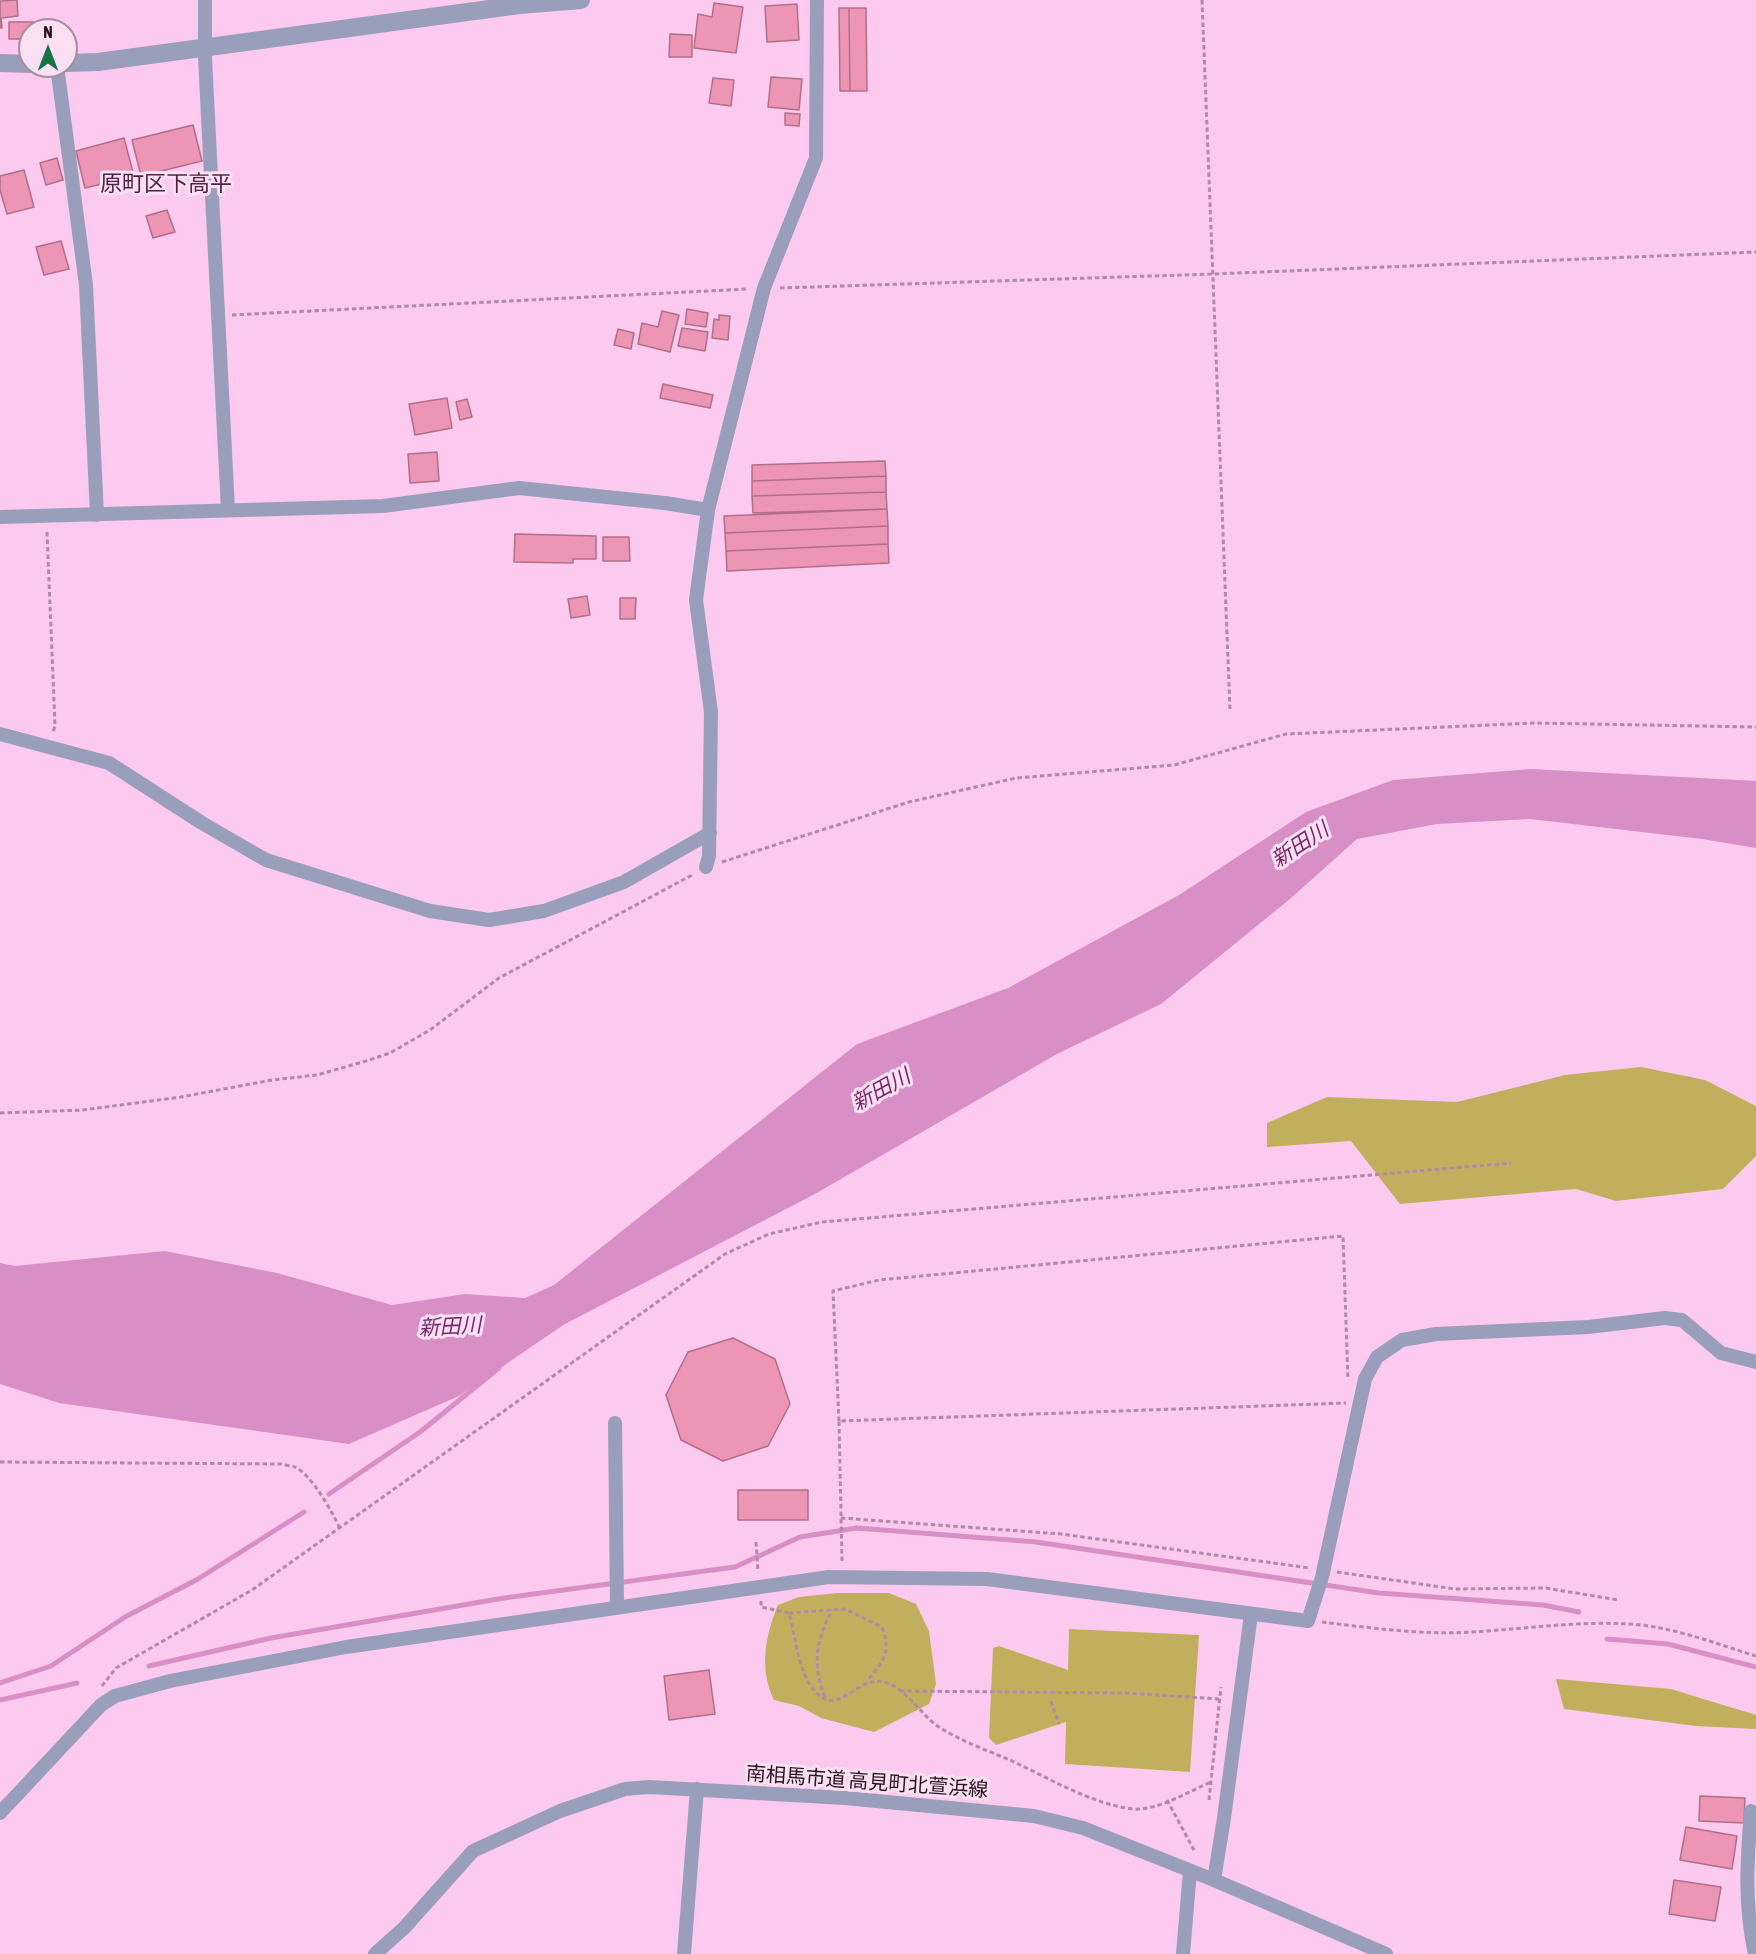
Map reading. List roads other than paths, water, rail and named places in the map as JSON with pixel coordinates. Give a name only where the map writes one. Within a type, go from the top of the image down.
[{"type":"street","points":[[205,0],[228,510]]},
{"type":"street","points":[[78,63],[98,62],[518,2],[581,0]]},
{"type":"street","points":[[706,867],[710,833],[711,712],[696,600],[708,510],[764,288],[816,158],[817,0]]},
{"type":"street","points":[[0,63],[18,64]]},
{"type":"street","points":[[59,78],[86,285],[97,515]]},
{"type":"street","points":[[0,517],[383,506],[519,488],[665,503],[708,510]]},
{"type":"street","points":[[0,734],[109,763],[202,823],[266,860],[430,911],[489,920],[544,911],[624,882],[710,833]]},
{"type":"street","points":[[0,1813],[101,1705],[115,1696],[194,1676],[617,1600],[759,1581],[829,1577],[987,1580],[1308,1621],[1318,1592],[1365,1379],[1377,1357],[1402,1340],[1436,1334],[1588,1327],[1665,1318],[1682,1320],[1721,1353],[1756,1362]]},
{"type":"street","points":[[615,1423],[617,1600]]},
{"type":"street","points":[[1214,1880],[1226,1808],[1251,1614]]},
{"type":"street","name":"南相馬市道 高見町北萱浜線","points":[[375,1954],[404,1928],[473,1851],[560,1811],[625,1789],[649,1786],[845,1798],[1034,1816],[1083,1828],[1214,1880],[1386,1954]]},
{"type":"street","points":[[684,1954],[697,1789]]},
{"type":"street","points":[[1751,1811],[1745,1881],[1749,1928],[1755,1954]]},
{"type":"street","points":[[1183,1954],[1190,1871]]},
{"type":"water","name":"新田川","points":[[1531,769],[1756,781],[1756,848],[1702,839],[1530,819],[1437,824],[1357,839],[1290,899],[1161,1004],[1057,1054],[815,1194],[565,1324],[459,1396],[349,1444],[59,1403],[0,1384],[0,1263],[15,1266],[165,1251],[277,1273],[392,1305],[465,1294],[525,1298],[554,1285],[857,1044],[1008,988],[1179,895],[1306,812],[1393,780]]},
{"type":"waterway","points":[[329,1494],[420,1432],[499,1368]]},
{"type":"waterway","points":[[0,1683],[51,1666],[125,1617],[198,1579],[304,1512]]},
{"type":"waterway","points":[[149,1666],[271,1638],[504,1598],[735,1567],[800,1537],[857,1528],[1036,1542],[1379,1593],[1543,1605],[1579,1612]]},
{"type":"waterway","points":[[1607,1639],[1668,1644],[1756,1667]]},
{"type":"waterway","points":[[0,1700],[77,1683]]},
{"type":"district","name":"原町区下高平","points":[[166,184]]}]
